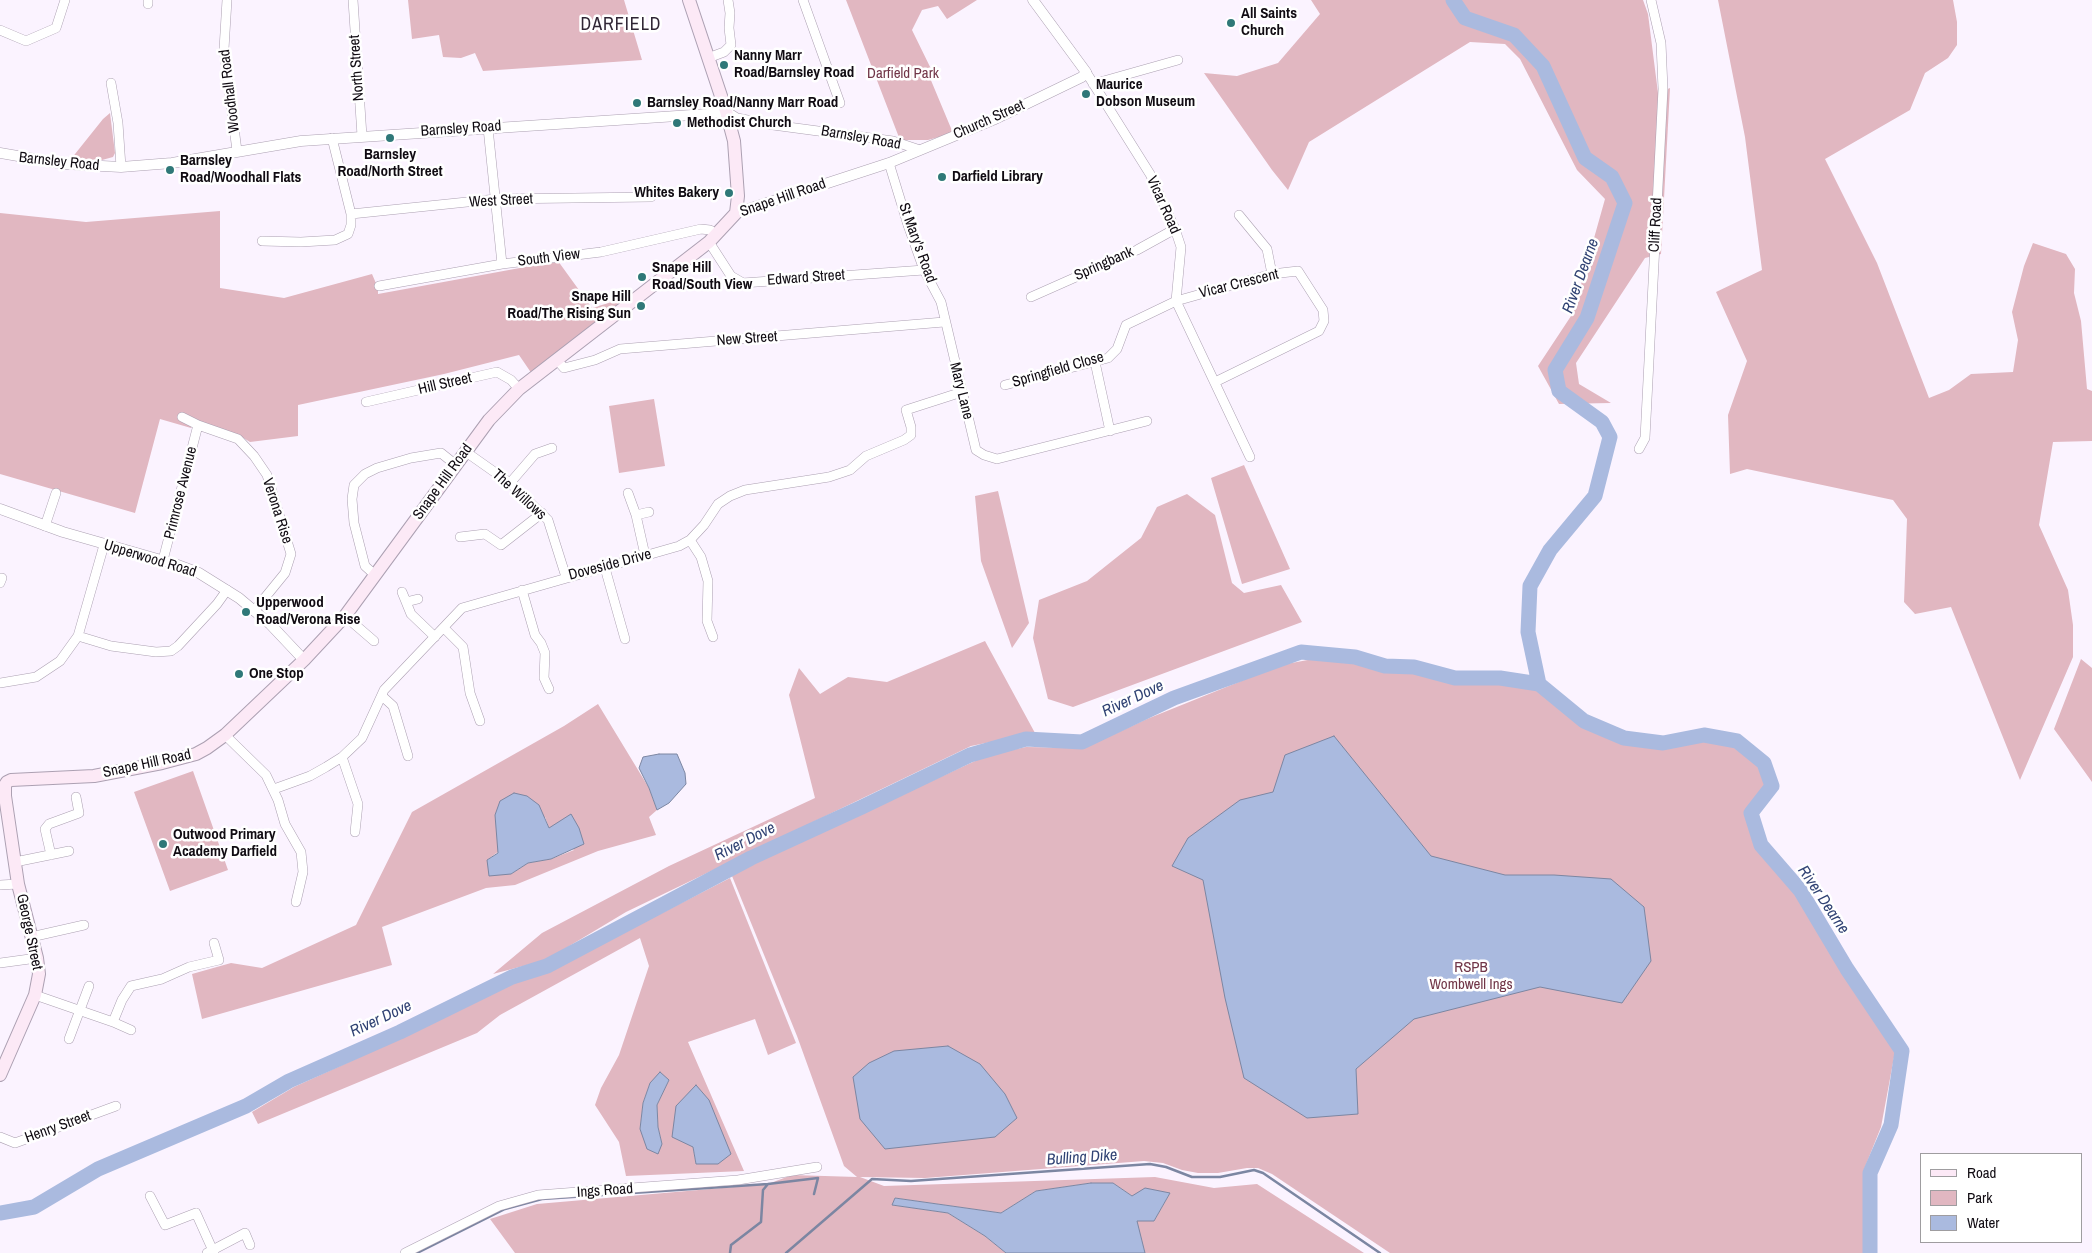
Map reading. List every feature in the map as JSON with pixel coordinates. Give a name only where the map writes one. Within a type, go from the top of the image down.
[{"type":"main road","points":[[689,0],[726,111],[734,142],[738,196],[736,213]]},
{"type":"main road","name":"Snape Hill Road","points":[[7,782],[11,780],[94,776],[162,763],[196,754],[225,735],[304,660],[345,616],[489,420],[519,389],[713,238],[736,213]]},
{"type":"main road","name":"George Street","points":[[0,1075],[4,1056],[35,996],[39,974],[37,958],[18,884],[5,796],[7,782]]},
{"type":"street","points":[[0,30],[26,41],[56,28],[65,0]]},
{"type":"street","name":"Woodhall Road","points":[[227,0],[224,49],[237,151]]},
{"type":"street","name":"North Street","points":[[353,0],[362,136]]},
{"type":"street","points":[[708,58],[724,52],[731,46],[728,0]]},
{"type":"street","points":[[803,0],[840,103]]},
{"type":"street","points":[[1033,0],[1086,72]]},
{"type":"street","name":"Cliff Road","points":[[1639,449],[1645,438],[1663,89],[1661,44],[1651,0]]},
{"type":"street","points":[[1093,84],[1178,60]]},
{"type":"street","name":"Vicar Road","points":[[1086,72],[1150,174],[1175,229],[1181,247],[1176,301]]},
{"type":"street","name":"Church Street","points":[[890,163],[994,120],[1082,76],[1086,72]]},
{"type":"street","points":[[111,83],[118,123],[121,167]]},
{"type":"street","name":"Barnsley Road","points":[[0,153],[64,164],[121,167],[172,163],[276,144],[332,138],[707,114],[726,111],[737,118],[746,120],[893,141],[920,150]]},
{"type":"street","points":[[488,128],[502,264]]},
{"type":"street","points":[[262,242],[335,240],[348,234],[351,225],[351,214],[332,138]]},
{"type":"street","name":"Snape Hill Road","points":[[736,213],[890,163]]},
{"type":"street","name":"St Mary's Road","points":[[890,163],[908,225],[924,270],[941,302],[944,322]]},
{"type":"street","name":"West Street","points":[[351,214],[496,199],[651,198]]},
{"type":"street","points":[[1239,215],[1267,249],[1272,274]]},
{"type":"street","name":"South View","points":[[379,286],[502,264],[601,252],[701,228],[710,230],[713,238]]},
{"type":"street","name":"Springbank","points":[[1031,297],[1137,250],[1175,229]]},
{"type":"street","name":"Edward Street","points":[[713,238],[731,276],[743,282],[924,270]]},
{"type":"street","name":"Vicar Crescent","points":[[1176,301],[1272,274],[1298,271],[1323,310],[1324,321],[1319,331],[1215,382]]},
{"type":"street","points":[[1176,301],[1250,458]]},
{"type":"street","name":"Springfield Close","points":[[1004,385],[1108,358],[1117,348],[1126,325],[1176,301]]},
{"type":"street","name":"New Street","points":[[557,360],[564,368],[595,360],[620,349],[944,322]]},
{"type":"street","name":"Mary Lane","points":[[944,322],[976,450],[997,459],[1110,431]]},
{"type":"street","points":[[1095,362],[1110,431],[1147,421]]},
{"type":"street","name":"Hill Street","points":[[366,402],[497,372],[511,380],[519,389]]},
{"type":"street","name":"Doveside Drive","points":[[274,789],[310,776],[342,757],[362,738],[384,690],[462,608],[566,577],[674,548],[690,540],[718,504],[730,496],[746,490],[829,477],[850,470],[866,456],[912,435],[912,427],[906,410],[962,392]]},
{"type":"street","name":"Verona Rise","points":[[182,416],[198,425],[238,439],[254,456],[266,475],[291,554],[285,573],[254,611]]},
{"type":"street","name":"Primrose Avenue","points":[[163,560],[198,425]]},
{"type":"street","points":[[510,483],[535,454],[552,448]]},
{"type":"street","name":"The Willows","points":[[466,452],[510,483],[548,520],[566,577]]},
{"type":"street","points":[[375,575],[366,566],[354,523],[352,491],[360,479],[377,468],[411,458],[441,453],[456,465]]},
{"type":"street","points":[[45,526],[56,492]]},
{"type":"street","points":[[628,493],[636,515],[645,556]]},
{"type":"street","name":"Upperwood Road","points":[[0,509],[104,545],[187,568],[228,590],[270,624],[304,660]]},
{"type":"street","points":[[636,515],[649,512]]},
{"type":"street","points":[[460,537],[485,534],[501,544],[542,513]]},
{"type":"street","points":[[690,540],[701,557],[708,581],[707,621],[714,637]]},
{"type":"street","points":[[0,683],[36,677],[60,661],[78,636],[104,545]]},
{"type":"street","points":[[605,568],[626,639]]},
{"type":"street","points":[[0,578],[2,578],[0,583]]},
{"type":"street","points":[[78,636],[111,646],[156,652],[171,651],[178,646],[228,590]]},
{"type":"street","points":[[522,590],[535,635],[541,643],[545,654],[544,678],[549,689]]},
{"type":"street","points":[[402,592],[411,614],[435,637]]},
{"type":"street","points":[[406,602],[418,599]]},
{"type":"street","points":[[345,616],[374,641]]},
{"type":"street","points":[[444,628],[463,647],[470,693],[480,721]]},
{"type":"street","points":[[382,696],[393,706],[408,756]]},
{"type":"street","points":[[225,735],[260,768],[274,789],[285,824],[301,852],[303,862],[301,886],[296,902]]},
{"type":"street","points":[[342,757],[358,804],[356,832]]},
{"type":"street","points":[[51,854],[45,829],[49,824],[79,813],[76,797]]},
{"type":"street","points":[[15,862],[69,851]]},
{"type":"street","points":[[0,885],[18,884]]},
{"type":"street","points":[[32,937],[84,925]]},
{"type":"street","points":[[113,1022],[122,1000],[131,986],[162,979],[189,967],[219,960],[214,944]]},
{"type":"street","points":[[0,963],[37,958]]},
{"type":"street","points":[[69,1039],[89,986]]},
{"type":"street","points":[[35,996],[132,1030]]},
{"type":"street","name":"Henry Street","points":[[0,1138],[15,1143],[116,1106]]},
{"type":"street","name":"Ings Road","points":[[405,1253],[499,1206],[538,1196],[738,1180],[817,1167]]},
{"type":"street","points":[[150,1196],[165,1225],[196,1213],[211,1252],[245,1233],[250,1245]]},
{"type":"green space","points":[[408,0],[624,0],[642,60],[483,71],[475,53],[461,58],[443,57],[439,35],[412,39]]},
{"type":"green space","name":"Darfield Park","points":[[846,0],[977,0],[947,19],[938,6],[922,10],[912,30],[934,75],[930,78],[953,133],[928,140],[900,140]]},
{"type":"green space","points":[[1311,0],[1643,0],[1648,14],[1658,93],[1670,88],[1661,254],[1645,258],[1576,363],[1579,384],[1611,403],[1559,404],[1538,366],[1573,313],[1605,199],[1577,170],[1520,59],[1505,44],[1470,42],[1309,142],[1288,190],[1272,170],[1204,73],[1237,76],[1278,63],[1320,14]]},
{"type":"green space","points":[[1718,0],[1953,0],[1957,22],[1957,45],[1948,58],[1925,73],[1910,110],[1825,159],[1877,263],[1929,398],[1949,390],[1971,374],[2013,372],[2018,340],[2012,312],[2024,266],[2033,243],[2066,254],[2075,269],[2074,293],[2081,321],[2087,389],[2092,391],[2092,441],[2053,442],[2039,525],[2068,590],[2073,625],[2073,657],[2020,780],[1951,607],[1915,614],[1904,602],[1907,519],[1893,500],[1747,469],[1730,474],[1728,415],[1747,361],[1716,292],[1762,270],[1745,137]]},
{"type":"green space","points":[[110,113],[115,153],[113,157],[102,160],[71,159],[103,119]]},
{"type":"green space","points":[[220,211],[220,288],[284,298],[372,274],[378,288],[378,294],[558,261],[592,308],[628,297],[587,332],[532,374],[519,355],[444,374],[298,405],[298,436],[250,442],[237,434],[194,422],[191,428],[160,419],[135,513],[0,474],[0,213],[86,222]]},
{"type":"green space","points":[[654,399],[665,466],[619,473],[609,406]]},
{"type":"green space","points":[[1244,465],[1290,569],[1242,584],[1211,478]]},
{"type":"green space","points":[[998,491],[1029,623],[1012,648],[981,561],[975,496]]},
{"type":"green space","points":[[1187,494],[1215,515],[1232,583],[1244,593],[1281,585],[1302,622],[1073,707],[1048,699],[1033,638],[1039,600],[1087,581],[1141,538],[1157,507]]},
{"type":"green space","points":[[985,641],[1035,733],[971,746],[626,912],[546,960],[493,974],[542,933],[669,866],[815,798],[789,695],[799,668],[820,694],[848,677],[887,682]]},
{"type":"green space","name":"RSPB Wombwell Ings","points":[[1313,659],[1343,661],[1448,680],[1498,683],[1536,690],[1584,726],[1622,743],[1663,747],[1706,740],[1735,746],[1760,764],[1766,785],[1746,811],[1756,847],[1797,896],[1895,1052],[1881,1127],[1863,1172],[1863,1253],[1390,1253],[1272,1174],[1258,1168],[1218,1173],[1198,1173],[1182,1170],[1163,1163],[1144,1161],[925,1178],[860,1177],[884,1186],[1155,1177],[1214,1188],[1257,1184],[1364,1253],[1145,1253],[1136,1220],[1154,1221],[1170,1193],[1132,1196],[1113,1183],[1091,1183],[1036,1191],[1001,1213],[895,1198],[893,1205],[948,1213],[985,1236],[1006,1253],[515,1253],[490,1219],[537,1204],[768,1184],[792,1175],[857,1177],[844,1166],[797,1036],[732,876],[754,863],[988,755],[1026,747],[1084,748],[1147,719],[1281,665]]},
{"type":"green space","points":[[2081,659],[2092,668],[2092,782],[2054,729]]},
{"type":"green space","points":[[598,704],[649,788],[657,810],[649,817],[656,835],[598,851],[515,885],[486,888],[382,927],[392,965],[202,1019],[192,974],[231,963],[262,968],[356,925],[412,812],[564,726]],"holes":[[[545,817],[549,828],[574,850],[551,859],[528,863],[511,874],[487,860]]]},
{"type":"green space","points":[[193,771],[228,870],[170,891],[134,792]]},
{"type":"green space","points":[[730,878],[796,1043],[768,1055],[755,1019],[688,1042],[744,1171],[626,1176],[619,1142],[595,1105],[601,1088],[619,1055],[649,966],[640,938],[500,1015],[477,1033],[258,1124],[252,1112],[294,1087],[406,1036],[514,983],[551,970]],"holes":[[[669,1080],[657,1105],[658,1127],[662,1144],[640,1129],[643,1103],[650,1083]],[[693,1147],[718,1164],[696,1164]]]},
{"type":"water","points":[[1334,736],[1431,856],[1505,875],[1554,875],[1611,879],[1644,907],[1651,961],[1622,1003],[1540,987],[1414,1019],[1356,1069],[1358,1114],[1307,1118],[1244,1078],[1225,998],[1203,880],[1172,866],[1188,838],[1240,800],[1273,792],[1285,755]]},
{"type":"water","points":[[659,754],[677,754],[685,773],[686,784],[669,803],[657,810],[639,768],[643,757]]},
{"type":"water","points":[[514,793],[527,796],[539,805],[549,828],[571,814],[579,828],[584,844],[551,859],[528,863],[511,874],[489,876],[487,860],[498,853],[495,815],[500,801]]},
{"type":"water","points":[[948,1046],[980,1064],[1005,1094],[1017,1118],[995,1137],[885,1149],[860,1119],[853,1077],[869,1063],[894,1051]]},
{"type":"water","points":[[660,1072],[669,1080],[657,1105],[658,1127],[662,1144],[658,1154],[647,1149],[640,1129],[643,1103],[650,1083]]},
{"type":"water","points":[[696,1085],[709,1100],[731,1154],[718,1164],[696,1164],[693,1147],[672,1137],[676,1106]]},
{"type":"water","points":[[1091,1183],[1113,1183],[1132,1196],[1145,1188],[1170,1193],[1154,1221],[1137,1221],[1145,1253],[1006,1253],[985,1236],[948,1213],[892,1205],[895,1198],[1001,1213],[1036,1191]]},
{"type":"waterway","name":"River Dearne","points":[[1453,0],[1465,18],[1514,35],[1543,66],[1585,158],[1612,177],[1625,203],[1587,318],[1555,370],[1559,391],[1602,422],[1610,437],[1595,496],[1550,550],[1530,586],[1528,632],[1539,684],[1584,721],[1624,738],[1663,743],[1704,735],[1737,741],[1764,763],[1772,786],[1751,813],[1761,845],[1800,890],[1847,969],[1902,1051],[1891,1125],[1870,1173],[1870,1253]]},
{"type":"waterway","name":"River Dove","points":[[0,1213],[34,1207],[98,1169],[246,1106],[289,1081],[400,1032],[512,977],[547,966],[751,858],[970,755],[1026,739],[1082,742],[1174,698],[1301,652],[1355,657],[1385,666],[1414,667],[1455,678],[1500,678],[1539,684]]},
{"type":"waterway","name":"Bulling Dike","points":[[786,1253],[872,1179],[911,1181],[1150,1164],[1166,1167],[1192,1177],[1220,1177],[1254,1170],[1263,1173],[1380,1253]]},
{"type":"waterway","points":[[730,1253],[731,1245],[761,1222],[763,1190],[768,1184],[818,1178],[814,1194]]},
{"type":"waterway","points":[[417,1253],[505,1209],[542,1199],[768,1184]]},
{"type":"place","name":"All Saints Church","points":[[1231,23]]},
{"type":"place","name":"Nanny Marr Road/Barnsley Road","points":[[724,65]]},
{"type":"place","name":"Maurice Dobson Museum","points":[[1086,94]]},
{"type":"place","name":"Barnsley Road/Nanny Marr Road","points":[[637,103]]},
{"type":"place","name":"Methodist Church","points":[[677,123]]},
{"type":"place","name":"Barnsley Road/North Street","points":[[390,138]]},
{"type":"place","name":"Barnsley Road/Woodhall Flats","points":[[170,170]]},
{"type":"place","name":"Darfield Library","points":[[942,177]]},
{"type":"place","name":"Whites Bakery","points":[[729,193]]},
{"type":"place","name":"Snape Hill Road/South View","points":[[642,277]]},
{"type":"place","name":"Snape Hill Road/The Rising Sun","points":[[641,306]]},
{"type":"place","name":"Upperwood Road/Verona Rise","points":[[246,612]]},
{"type":"place","name":"One Stop","points":[[239,674]]},
{"type":"place","name":"Outwood Primary Academy Darfield","points":[[163,844]]},
{"type":"district","name":"DARFIELD","points":[[621,25]]}]
